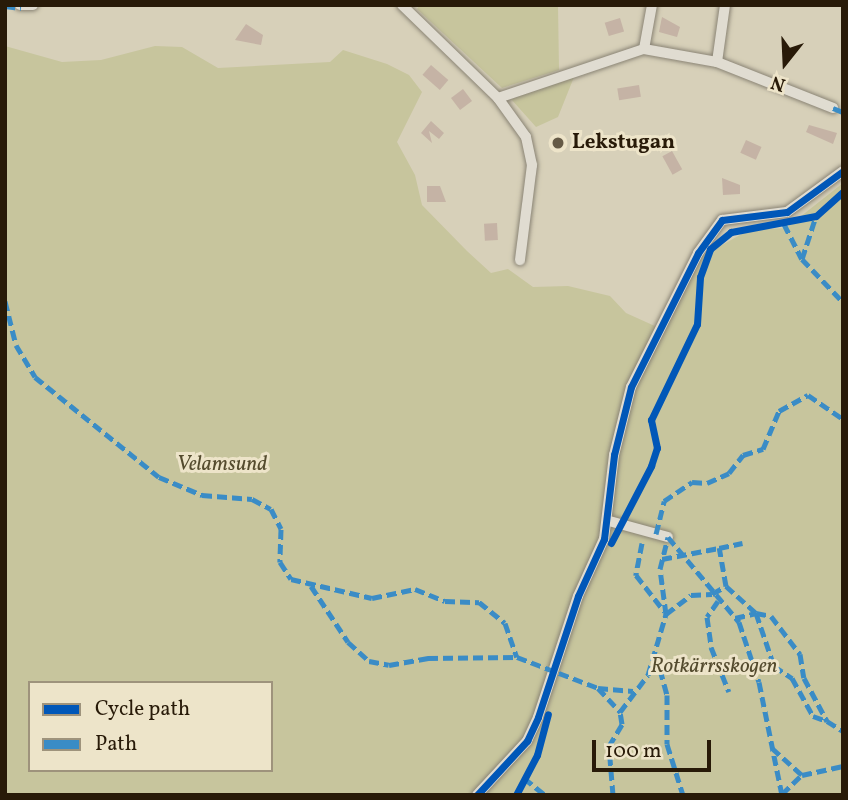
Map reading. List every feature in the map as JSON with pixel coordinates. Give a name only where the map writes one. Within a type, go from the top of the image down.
[{"type":"street","points":[[21,6],[33,5]]},
{"type":"street","points":[[402,5],[499,98],[526,137],[532,164],[520,260]]},
{"type":"street","points":[[644,50],[652,5]]},
{"type":"street","points":[[717,62],[725,5]]},
{"type":"street","points":[[499,98],[644,50],[717,62],[833,108]]},
{"type":"street","points":[[477,795],[527,741],[609,521],[614,456],[631,387],[710,232],[734,216],[792,210],[843,171]]},
{"type":"street","points":[[609,521],[668,537]]},
{"type":"green space","points":[[420,5],[558,5],[559,70],[502,88],[417,9]]},
{"type":"green space","name":"Velamsund","points":[[5,46],[62,62],[101,60],[155,46],[182,47],[218,68],[330,62],[343,50],[387,64],[409,75],[422,92],[397,142],[415,175],[422,205],[467,251],[491,273],[508,269],[533,287],[568,286],[610,296],[626,313],[657,327],[695,254],[704,255],[749,230],[786,228],[843,183],[843,795],[5,795]]},
{"type":"green space","points":[[574,77],[558,117],[536,127],[511,99]]},
{"type":"building","points":[[662,17],[680,27],[677,37],[659,32]]},
{"type":"building","points":[[620,18],[624,31],[609,36],[605,23]]},
{"type":"building","points":[[246,24],[263,35],[261,45],[235,40]]},
{"type":"building","points":[[431,65],[448,80],[440,90],[422,75]]},
{"type":"building","points":[[639,85],[641,97],[619,100],[617,88]]},
{"type":"building","points":[[463,89],[472,101],[460,110],[451,98]]},
{"type":"building","points":[[431,121],[444,133],[439,139],[429,131],[432,143],[421,133]]},
{"type":"building","points":[[809,125],[837,133],[833,144],[806,132]]},
{"type":"building","points":[[746,140],[762,147],[756,160],[740,153]]},
{"type":"building","points":[[672,151],[682,169],[673,175],[662,156]]},
{"type":"building","points":[[722,178],[740,185],[740,194],[723,195]]},
{"type":"building","points":[[427,186],[440,186],[446,202],[427,202]]},
{"type":"building","points":[[497,223],[498,240],[485,241],[484,224]]},
{"type":"marked path","points":[[5,6],[21,8]]},
{"type":"marked path","points":[[833,108],[843,112]]},
{"type":"marked path","points":[[802,259],[816,216]]},
{"type":"marked path","points":[[784,224],[802,259],[843,302]]},
{"type":"marked path","points":[[5,301],[16,345],[35,377],[159,477],[202,495],[252,499],[271,509],[281,529],[280,562],[291,579],[372,598],[415,589],[445,601],[479,602],[505,623],[517,657],[598,688],[633,691]]},
{"type":"marked path","points":[[656,534],[664,501],[692,482],[707,483],[729,473],[743,455],[763,449],[779,411],[808,395],[843,419]]},
{"type":"marked path","points":[[666,614],[660,569],[668,537],[739,622],[759,682],[782,795]]},
{"type":"marked path","points":[[642,543],[636,575],[664,611]]},
{"type":"marked path","points":[[726,586],[719,548],[742,543]]},
{"type":"marked path","points":[[662,559],[719,548]]},
{"type":"marked path","points":[[311,586],[348,642],[369,661],[389,665],[428,658],[517,657]]},
{"type":"marked path","points":[[613,795],[609,746],[622,724],[620,712],[648,675],[666,614],[691,595],[712,594],[726,586],[756,613],[771,616],[800,654],[804,678],[827,721],[843,731]]},
{"type":"marked path","points":[[718,601],[707,617],[711,647],[729,692]]},
{"type":"marked path","points":[[735,618],[756,613],[774,666],[792,678],[813,716],[827,721]]},
{"type":"marked path","points":[[656,655],[667,695],[667,744],[683,795]]},
{"type":"marked path","points":[[598,688],[620,712]]},
{"type":"marked path","points":[[772,748],[802,775]]},
{"type":"marked path","points":[[782,794],[802,775],[843,766]]},
{"type":"marked path","points":[[524,778],[545,795]]},
{"type":"cycle path","points":[[477,795],[527,741],[538,717],[578,596],[604,539],[614,455],[631,387],[698,253],[722,220],[787,212],[843,171]]},
{"type":"cycle path","points":[[611,543],[651,466],[657,448],[651,420],[697,324],[700,277],[710,249],[731,232],[816,216],[843,192]]},
{"type":"cycle path","points":[[516,795],[537,755],[548,714]]},
{"type":"place","name":"Lekstugan","points":[[558,143]]},
{"type":"park label","name":"Rotkärrsskogen","points":[[714,667]]}]
